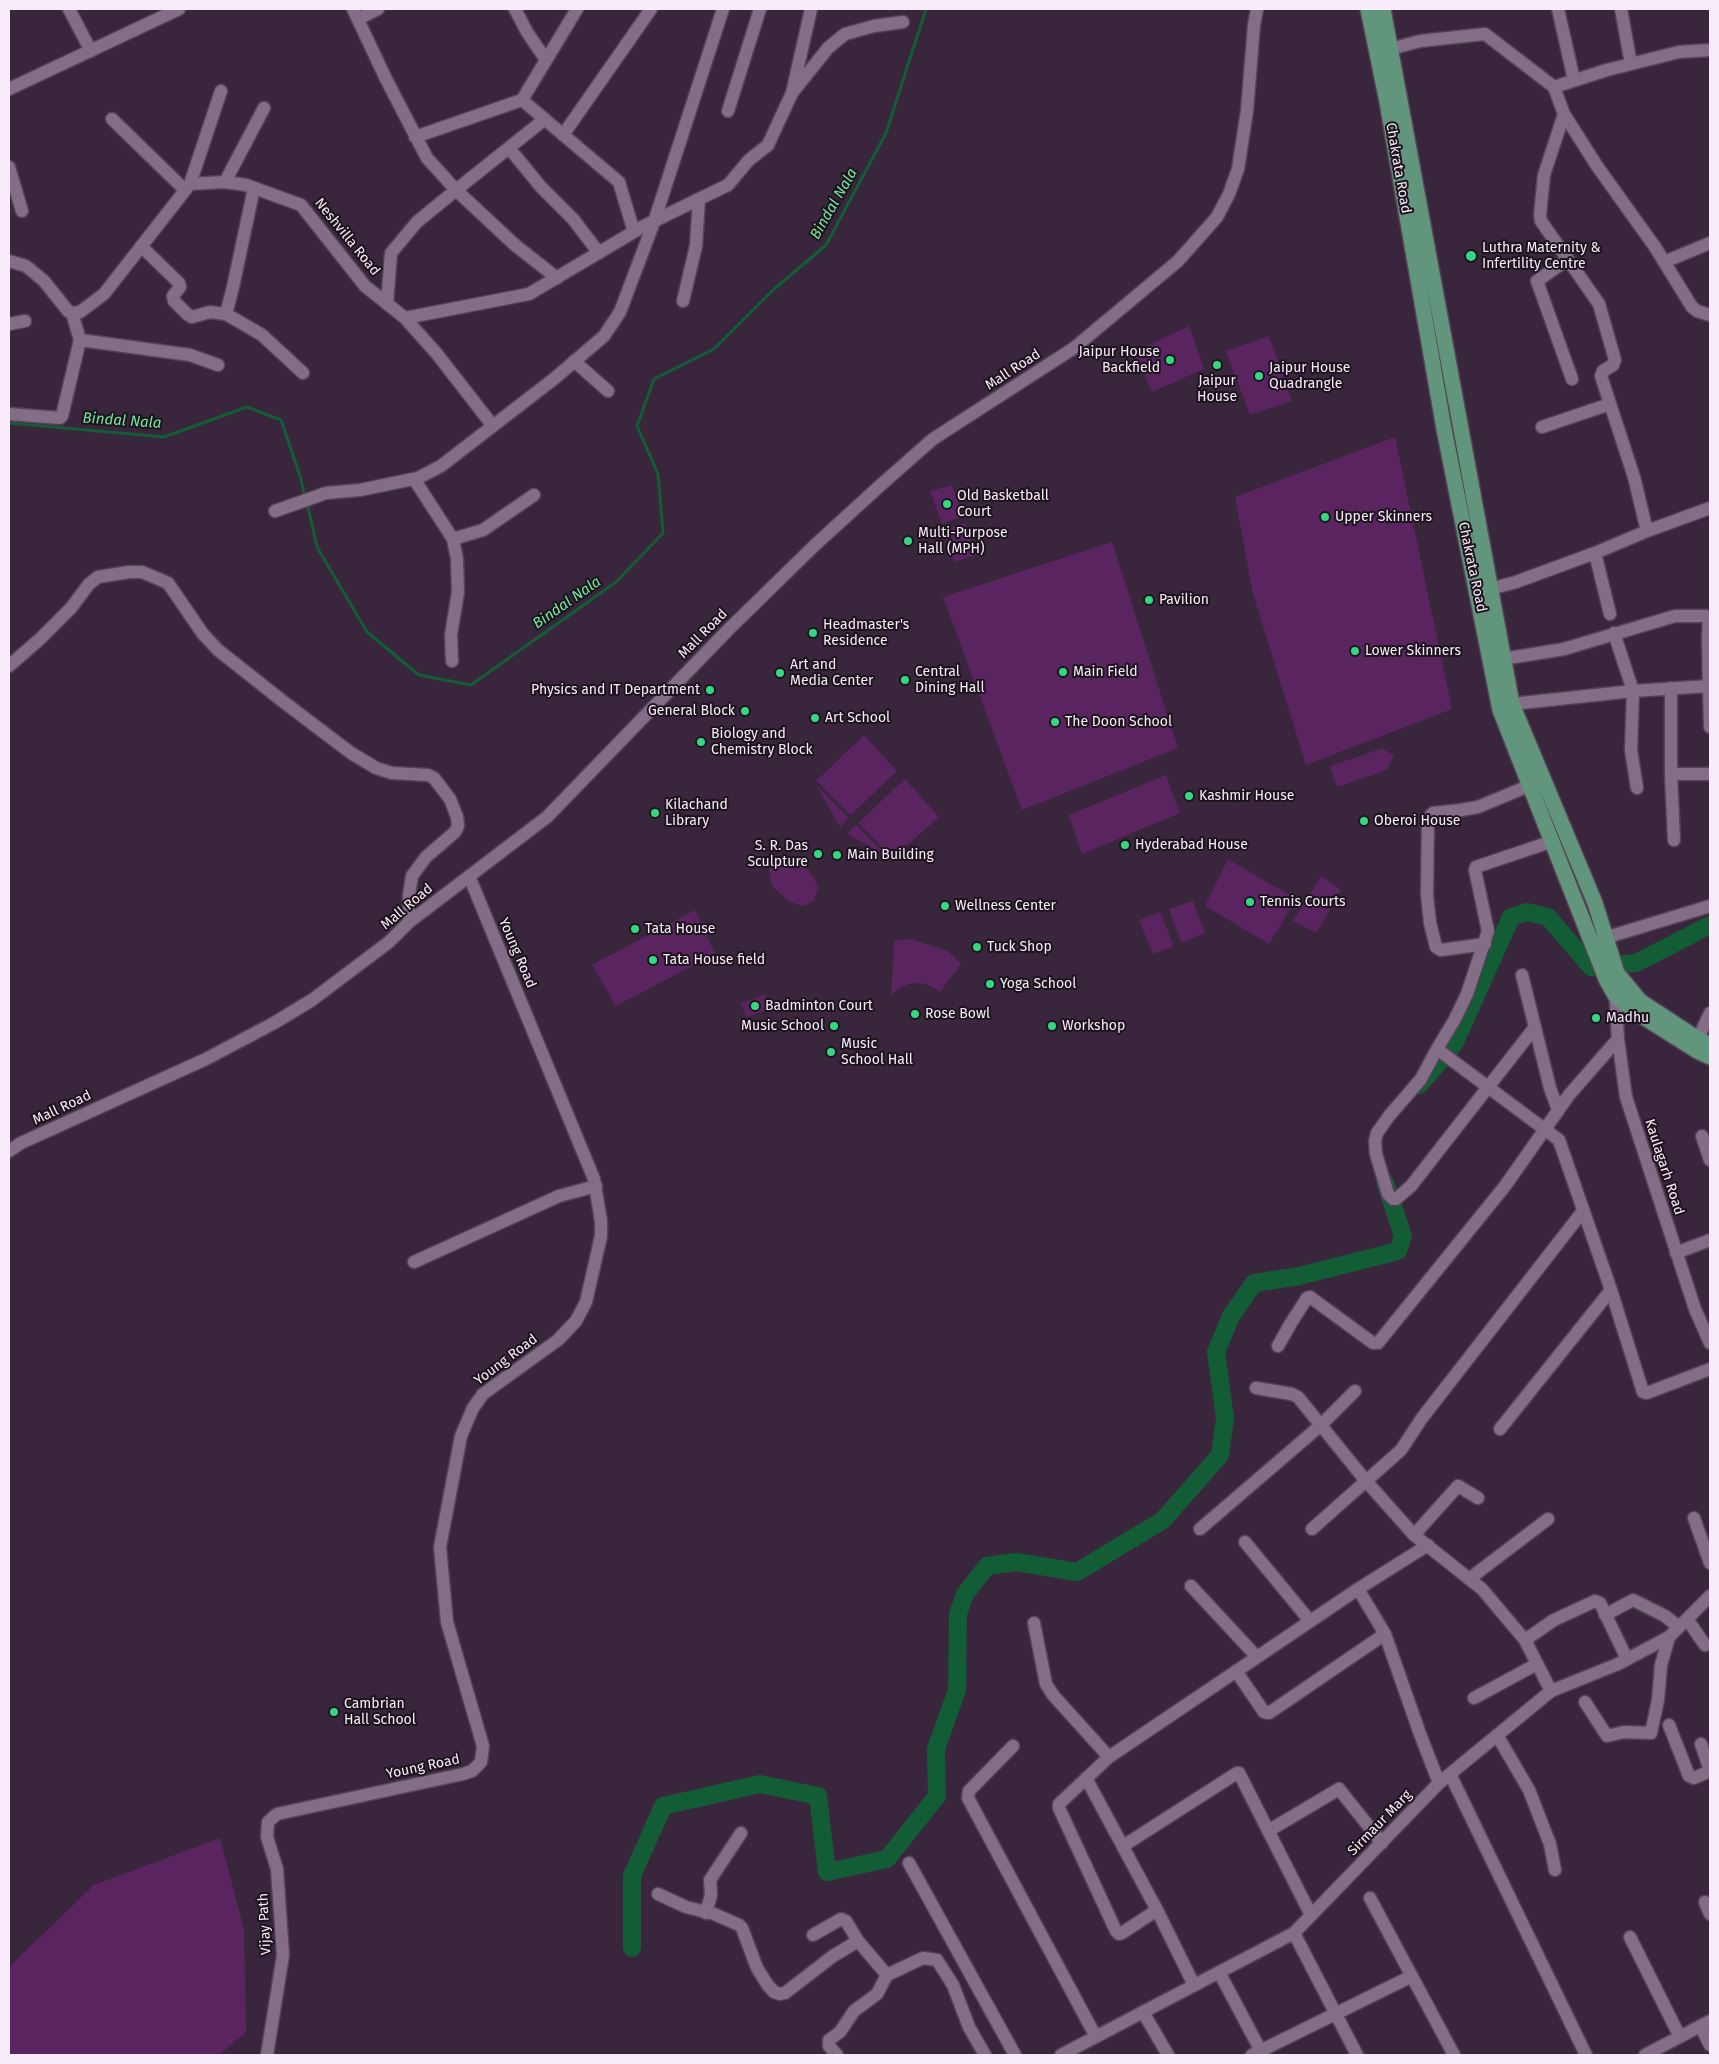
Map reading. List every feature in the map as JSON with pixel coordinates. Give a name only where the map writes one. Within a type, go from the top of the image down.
[{"type":"main road","name":"Chakrata Road","points":[[1368,9],[1388,111],[1444,430],[1512,704],[1594,903],[1606,979],[1615,994],[1636,1013],[1696,1051],[1710,1057]]},
{"type":"main road","name":"Chakrata Road","points":[[1383,9],[1483,590],[1500,710],[1553,841],[1599,940],[1617,973],[1640,1001],[1704,1042]]},
{"type":"street","points":[[69,9],[91,51]]},
{"type":"street","points":[[9,89],[178,9]]},
{"type":"street","points":[[378,9],[355,14],[427,158],[456,190],[515,245],[557,278]]},
{"type":"street","points":[[514,9],[546,60]]},
{"type":"street","points":[[415,137],[522,100],[577,9]]},
{"type":"street","points":[[563,135],[651,9]]},
{"type":"street","points":[[275,511],[326,493],[360,490],[414,478],[441,466],[555,378],[604,336],[616,319],[654,222],[723,9]]},
{"type":"street","points":[[728,111],[760,9]]},
{"type":"street","points":[[405,318],[529,294],[634,232],[728,185],[749,160],[763,150],[771,138],[792,92],[811,9]]},
{"type":"street","name":"Mall Road","points":[[9,1151],[22,1143],[206,1058],[274,1023],[312,1000],[389,942],[409,922],[547,817],[728,630],[815,545],[933,439],[1074,348],[1178,261],[1217,217],[1229,194],[1238,169],[1247,111],[1257,9]]},
{"type":"street","points":[[1558,9],[1574,80]]},
{"type":"street","points":[[1621,9],[1631,64]]},
{"type":"street","points":[[792,92],[828,48],[845,34],[874,26],[903,22]]},
{"type":"street","points":[[1390,49],[1420,41],[1486,34],[1554,87],[1564,114],[1597,166],[1655,247],[1692,307],[1697,311],[1710,314]]},
{"type":"street","points":[[1554,87],[1679,52],[1710,50]]},
{"type":"street","points":[[72,314],[90,306],[104,294],[188,187],[221,91]]},
{"type":"street","points":[[522,100],[619,182],[634,232]]},
{"type":"street","points":[[225,182],[264,108]]},
{"type":"street","points":[[1564,114],[1544,175],[1540,215],[1545,230],[1568,258],[1599,304],[1615,360],[1613,365],[1601,373],[1634,477],[1646,531]]},
{"type":"street","points":[[112,119],[188,187]]},
{"type":"street","points":[[387,304],[391,253],[417,222],[545,120]]},
{"type":"street","points":[[509,148],[541,187],[573,219],[599,253]]},
{"type":"street","points":[[9,167],[22,211]]},
{"type":"street","name":"Neshvilla Road","points":[[188,187],[225,182],[246,185],[301,205],[365,286],[405,318],[437,354],[493,426]]},
{"type":"street","points":[[226,314],[254,188]]},
{"type":"street","points":[[683,301],[696,246],[699,199]]},
{"type":"street","points":[[1664,262],[1710,243]]},
{"type":"street","points":[[141,246],[179,283],[180,287],[173,296],[174,301],[192,318],[210,312],[226,314],[262,336],[303,373]]},
{"type":"street","points":[[1568,258],[1537,281],[1572,379]]},
{"type":"street","points":[[9,261],[26,266],[44,281],[64,307],[72,314],[80,340],[62,416],[60,418],[9,414]]},
{"type":"street","points":[[9,324],[25,321]]},
{"type":"street","points":[[80,340],[190,355],[218,365]]},
{"type":"street","points":[[574,361],[608,391]]},
{"type":"street","points":[[1542,427],[1610,404]]},
{"type":"street","points":[[414,478],[453,539],[457,559],[458,592],[451,635],[452,661]]},
{"type":"street","points":[[453,539],[482,530],[534,495]]},
{"type":"street","points":[[1483,590],[1516,582],[1710,508]]},
{"type":"street","points":[[1595,553],[1610,614]]},
{"type":"street","points":[[9,666],[71,608],[89,584],[98,577],[142,572],[168,583],[203,634],[218,650],[285,703],[351,753],[376,768],[392,772],[428,775],[434,778],[450,799],[457,817],[458,826],[455,832],[426,857],[412,876],[408,895],[409,922]]},
{"type":"street","points":[[1502,660],[1564,649],[1680,615],[1707,616],[1709,620],[1710,727]]},
{"type":"street","points":[[1614,633],[1633,691],[1631,750],[1638,788]]},
{"type":"street","points":[[1512,704],[1633,691],[1709,686]]},
{"type":"street","points":[[1671,688],[1671,774],[1674,840]]},
{"type":"street","points":[[1671,774],[1710,774]]},
{"type":"street","points":[[1485,944],[1441,950],[1436,947],[1430,923],[1427,895],[1428,818],[1433,813],[1478,806],[1531,785]]},
{"type":"street","points":[[1535,1027],[1411,1186],[1396,1199],[1389,1196],[1375,1148],[1377,1133],[1421,1079],[1467,994],[1485,944],[1488,923],[1475,870],[1476,867],[1553,841]]},
{"type":"street","name":"Young Road","points":[[268,1822],[277,1814],[463,1774],[472,1771],[481,1762],[483,1746],[447,1622],[440,1547],[461,1436],[472,1408],[483,1394],[558,1340],[576,1321],[586,1302],[601,1236],[602,1221],[596,1186],[469,876]]},
{"type":"street","points":[[1599,940],[1710,906]]},
{"type":"street","name":"Kaulagarh Road","points":[[1617,973],[1615,994],[1618,1038],[1626,1097],[1695,1309],[1710,1341]]},
{"type":"street","points":[[1522,975],[1550,1088],[1558,1110]]},
{"type":"street","points":[[1704,1042],[1710,1013]]},
{"type":"street","points":[[1278,1346],[1307,1298],[1310,1297],[1373,1343],[1378,1343],[1505,1186],[1558,1110],[1618,1038]]},
{"type":"street","points":[[1437,1049],[1559,1140],[1611,1290],[1643,1392],[1646,1393],[1710,1369]]},
{"type":"street","points":[[1702,1136],[1710,1160]]},
{"type":"street","points":[[414,1262],[559,1196],[596,1186]]},
{"type":"street","points":[[1312,1529],[1401,1450],[1422,1418],[1583,1211]]},
{"type":"street","points":[[1676,1253],[1710,1240]]},
{"type":"street","points":[[1500,1429],[1611,1290]]},
{"type":"street","points":[[1256,1388],[1296,1395],[1366,1481],[1414,1534],[1482,1589],[1525,1640],[1551,1691]]},
{"type":"street","points":[[1200,1529],[1321,1426],[1355,1391]]},
{"type":"street","points":[[1414,1534],[1458,1486],[1478,1498]]},
{"type":"street","points":[[1694,1518],[1708,1548],[1710,1563]]},
{"type":"street","points":[[1469,1579],[1548,1519]]},
{"type":"street","points":[[1245,1542],[1310,1621]]},
{"type":"street","points":[[1157,1910],[1122,1933],[1119,1934],[1116,1931],[1059,1808],[1059,1804],[1109,1757],[1358,1589],[1428,1545]]},
{"type":"street","points":[[1191,1586],[1257,1657]]},
{"type":"street","points":[[1358,1589],[1385,1634],[1420,1734],[1440,1783]]},
{"type":"street","name":"Sirmaur Marg","points":[[1064,2055],[1294,1933],[1440,1783],[1551,1691],[1627,1660],[1669,1637],[1710,1596]]},
{"type":"street","points":[[1525,1640],[1554,1620],[1595,1600],[1600,1603],[1627,1660]]},
{"type":"street","points":[[1605,1615],[1633,1600],[1683,1623],[1706,1645]]},
{"type":"street","points":[[1034,1623],[1046,1684],[1053,1695],[1109,1757]]},
{"type":"street","points":[[1236,1671],[1264,1712],[1269,1713],[1385,1634]]},
{"type":"street","points":[[1585,1702],[1606,1736],[1624,1732],[1651,1733],[1658,1700],[1661,1665],[1669,1637]]},
{"type":"street","points":[[1474,1698],[1538,1664]]},
{"type":"street","points":[[1669,1725],[1689,1776],[1694,1778],[1710,1770],[1701,1744]]},
{"type":"street","points":[[1497,1735],[1529,1790],[1550,1844],[1555,1870]]},
{"type":"street","points":[[1013,1746],[969,1790],[968,1798],[1096,2037]]},
{"type":"street","points":[[1123,1846],[1236,1773],[1241,1775],[1312,1915]]},
{"type":"street","points":[[1450,1774],[1586,2055]]},
{"type":"street","points":[[1086,1778],[1157,1910],[1194,1985]]},
{"type":"street","points":[[1268,1831],[1340,1789],[1382,1843]]},
{"type":"street","name":"Vijay Path","points":[[267,2055],[283,1955],[277,1869],[267,1837],[268,1822]]},
{"type":"street","points":[[706,1913],[711,1895],[710,1880],[741,1833]]},
{"type":"street","points":[[909,1863],[1015,2055]]},
{"type":"street","points":[[658,1894],[734,1922],[742,1928],[757,1968],[774,1992],[780,1994],[785,1993],[834,1956],[858,1942]]},
{"type":"street","points":[[1370,1898],[1451,2054]]},
{"type":"street","points":[[1705,1902],[1710,1914]]},
{"type":"street","points":[[813,1935],[841,1919],[846,1921],[858,1942],[887,1975]]},
{"type":"street","points":[[1294,1933],[1357,2055]]},
{"type":"street","points":[[1630,1937],[1680,2037]]},
{"type":"street","points":[[837,2055],[829,2046],[829,2040],[840,2032],[854,2011],[877,1994],[887,1975],[923,1958],[937,1960],[942,1966],[953,1985],[969,2027],[985,2055]]},
{"type":"street","points":[[1219,1972],[1258,2054],[1412,1976]]},
{"type":"street","points":[[1143,2012],[1168,2055]]},
{"type":"street","points":[[1651,2054],[1705,2024],[1710,2045]]},
{"type":"shaded area","name":"Jaipur House Backfield","points":[[1189,326],[1204,369],[1152,392],[1134,352]]},
{"type":"shaded area","name":"Jaipur House Quadrangle","points":[[1269,336],[1292,401],[1250,415],[1226,351]]},
{"type":"shaded area","name":"Lower Skinners","points":[[1395,437],[1452,709],[1306,765],[1253,594],[1235,497]]},
{"type":"shaded area","name":"Old Basketball Court","points":[[952,485],[963,516],[942,524],[930,491]]},
{"type":"shaded area","name":"Old Basketball Court","points":[[965,523],[976,555],[954,562],[943,530]]},
{"type":"shaded area","name":"Main Field","points":[[1112,542],[1178,748],[1022,810],[943,597]]},
{"type":"shaded area","points":[[864,735],[897,771],[851,815],[816,781]]},
{"type":"shaded area","points":[[1383,748],[1394,756],[1387,770],[1337,787],[1330,766]]},
{"type":"shaded area","points":[[1166,775],[1180,813],[1082,854],[1069,815]]},
{"type":"shaded area","points":[[905,779],[939,817],[893,858],[858,823]]},
{"type":"shaded area","points":[[816,785],[849,818],[840,827]]},
{"type":"shaded area","points":[[856,825],[889,857],[847,834]]},
{"type":"shaded area","points":[[785,856],[797,859],[813,876],[818,888],[814,901],[803,906],[788,901],[772,886],[769,871],[774,859]]},
{"type":"shaded area","name":"Tennis Courts","points":[[1228,859],[1296,899],[1269,944],[1205,906]]},
{"type":"shaded area","points":[[1321,876],[1341,890],[1316,933],[1293,921]]},
{"type":"shaded area","points":[[1193,901],[1205,933],[1181,943],[1169,909]]},
{"type":"shaded area","name":"Tata House field","points":[[695,910],[715,954],[616,1006],[592,965]]},
{"type":"shaded area","points":[[1160,912],[1174,946],[1153,954],[1139,920]]},
{"type":"shaded area","points":[[910,939],[948,951],[961,964],[940,992],[931,986],[920,983],[909,984],[899,988],[891,996],[894,941]]},
{"type":"shaded area","name":"Badminton Court","points":[[765,995],[770,1009],[746,1017],[741,1003]]},
{"type":"shaded area","points":[[220,1838],[244,1929],[246,2032],[219,2055],[9,2055],[9,1967],[94,1885]]},
{"type":"waterway","name":"Bindal Nala","points":[[307,503],[317,547],[367,632],[419,675],[471,685],[616,582],[663,533],[658,474],[637,426],[654,379],[714,349],[773,290],[826,245],[886,133],[926,9]]},
{"type":"waterway","name":"Bindal Nala","points":[[9,423],[164,437],[247,407],[281,420],[305,497]]},
{"type":"waterway","points":[[1450,1049],[1455,1042],[1511,917],[1527,912],[1548,917],[1591,967],[1596,967]]},
{"type":"waterway","points":[[1623,964],[1636,963],[1710,925]]},
{"type":"waterway","points":[[1419,1085],[1440,1061]]},
{"type":"waterway","points":[[632,1948],[632,1876],[663,1806],[760,1784],[818,1796],[827,1872],[887,1859],[937,1796],[936,1749],[957,1690],[958,1614],[965,1594],[987,1566],[1016,1562],[1077,1572],[1163,1520],[1220,1455],[1225,1418],[1216,1352],[1231,1316],[1254,1283],[1299,1276],[1398,1251],[1403,1236],[1385,1182]]},
{"type":"place","name":"Luthra Maternity & Infertility Centre","points":[[1471,256]]},
{"type":"place","name":"Jaipur House Backfield","points":[[1170,360]]},
{"type":"place","name":"Jaipur House","points":[[1217,365]]},
{"type":"place","name":"Jaipur House Quadrangle","points":[[1259,376]]},
{"type":"place","name":"Old Basketball Court","points":[[947,504]]},
{"type":"place","name":"Upper Skinners","points":[[1325,517]]},
{"type":"place","name":"Multi-Purpose Hall (MPH)","points":[[908,541]]},
{"type":"place","name":"Pavilion","points":[[1149,600]]},
{"type":"place","name":"Headmaster's Residence","points":[[813,633]]},
{"type":"place","name":"Lower Skinners","points":[[1355,651]]},
{"type":"place","name":"Main Field","points":[[1063,672]]},
{"type":"place","name":"Art and Media Center","points":[[780,673]]},
{"type":"place","name":"Central Dining Hall","points":[[905,680]]},
{"type":"place","name":"Physics and IT Department","points":[[710,690]]},
{"type":"place","name":"General Block","points":[[745,711]]},
{"type":"place","name":"Art School","points":[[815,718]]},
{"type":"place","name":"The Doon School","points":[[1055,722]]},
{"type":"place","name":"Biology and Chemistry Block","points":[[701,742]]},
{"type":"place","name":"Kashmir House","points":[[1189,796]]},
{"type":"place","name":"Kilachand Library","points":[[655,813]]},
{"type":"place","name":"Oberoi House","points":[[1364,821]]},
{"type":"place","name":"Hyderabad House","points":[[1125,845]]},
{"type":"place","name":"S. R. Das Sculpture","points":[[818,854]]},
{"type":"place","name":"Main Building","points":[[837,855]]},
{"type":"place","name":"Tennis Courts","points":[[1250,902]]},
{"type":"place","name":"Wellness Center","points":[[945,906]]},
{"type":"place","name":"Tata House","points":[[635,929]]},
{"type":"place","name":"Tuck Shop","points":[[977,947]]},
{"type":"place","name":"Tata House field","points":[[653,960]]},
{"type":"place","name":"Yoga School","points":[[990,984]]},
{"type":"place","name":"Badminton Court","points":[[755,1006]]},
{"type":"place","name":"Rose Bowl","points":[[915,1014]]},
{"type":"place","name":"Madhu","points":[[1596,1018]]},
{"type":"place","name":"Music School","points":[[834,1026]]},
{"type":"place","name":"Workshop","points":[[1052,1026]]},
{"type":"place","name":"Music School Hall","points":[[831,1052]]},
{"type":"place","name":"Cambrian Hall School","points":[[334,1712]]}]
